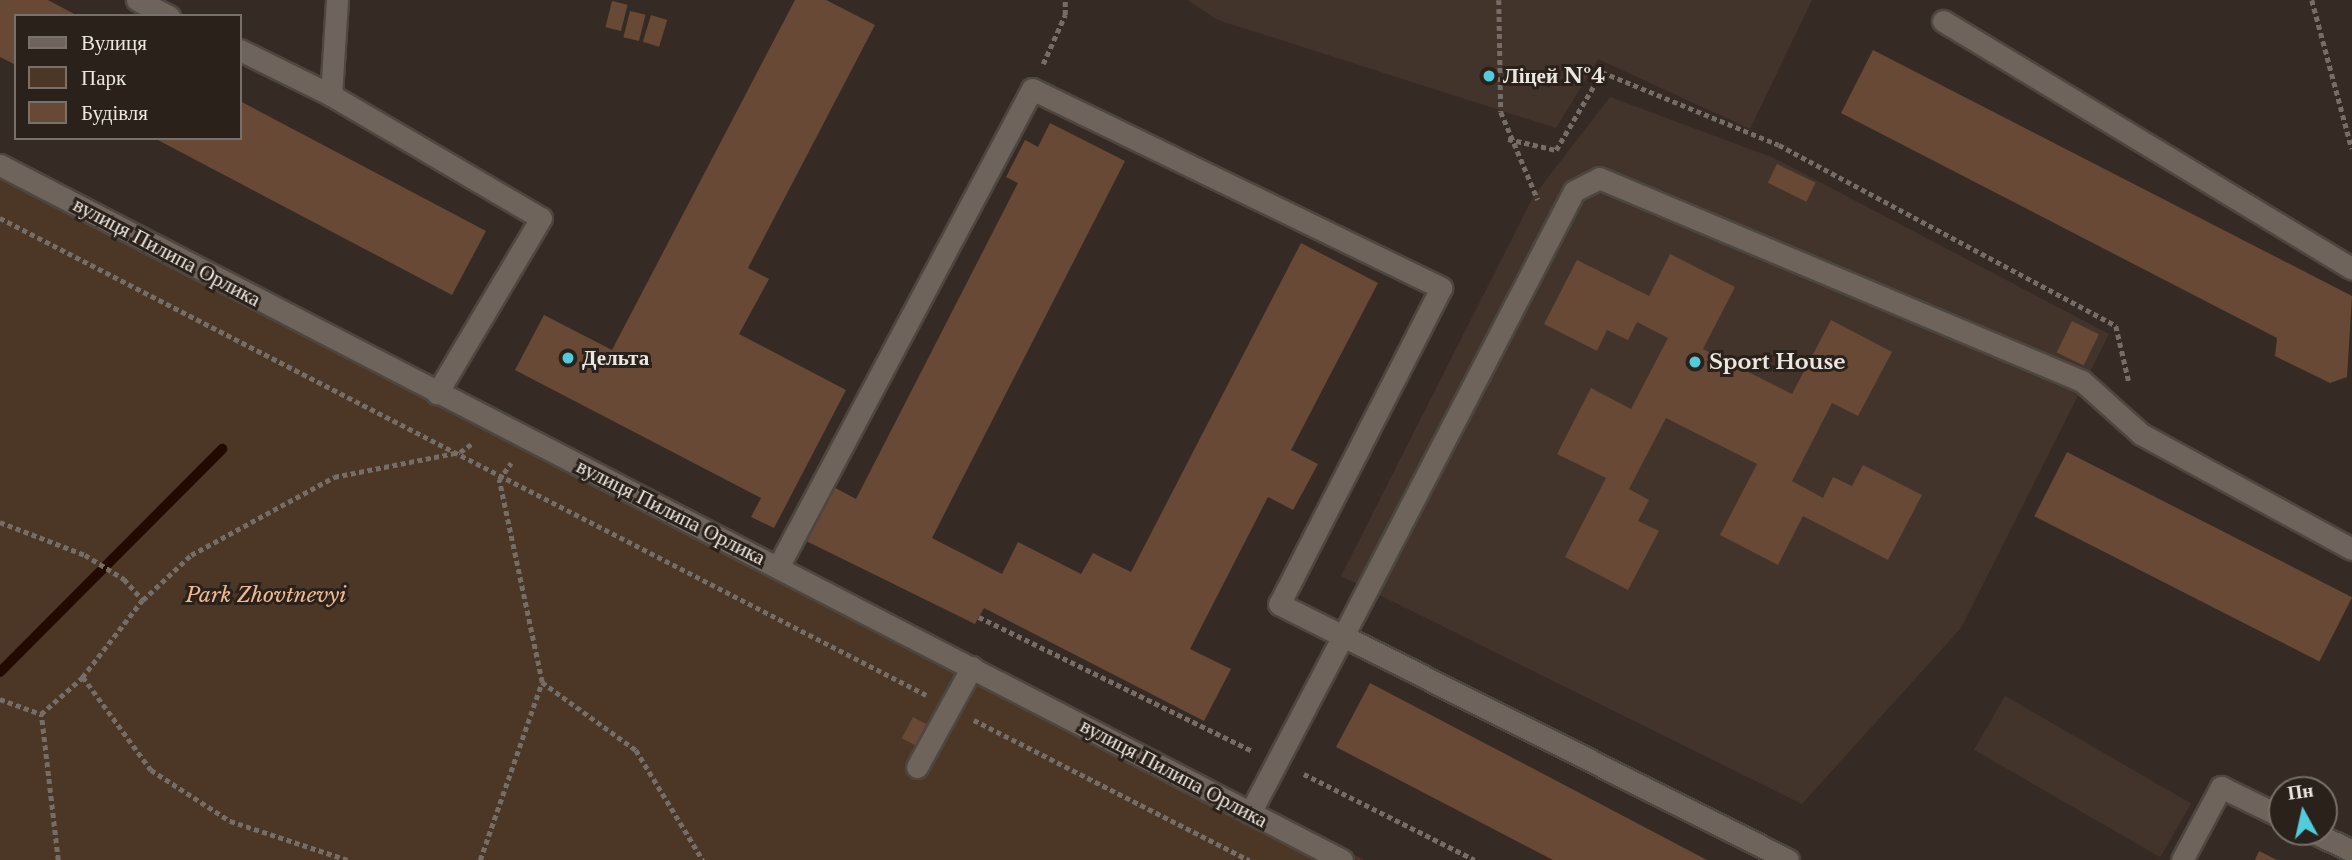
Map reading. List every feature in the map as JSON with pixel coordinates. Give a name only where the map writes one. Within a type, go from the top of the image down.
[{"type":"street","points":[[137,0],[165,14]]},
{"type":"street","points":[[331,95],[337,0]]},
{"type":"street","points":[[1943,20],[2352,270]]},
{"type":"street","points":[[242,51],[331,95],[541,218],[437,393]]},
{"type":"street","points":[[778,567],[1032,89],[1441,288],[1279,604],[1788,860]]},
{"type":"street","name":"вулиця Пилипа Орлика","points":[[0,164],[1342,860]]},
{"type":"street","points":[[1250,813],[1574,191],[1599,178],[2082,381],[2141,434],[2352,549]]},
{"type":"street","points":[[917,767],[972,667]]},
{"type":"street","points":[[2182,860],[2221,787],[2268,810]]},
{"type":"path","points":[[1032,89],[1065,15],[1065,0]]},
{"type":"path","points":[[1499,0],[1501,112],[1508,139],[1533,197],[1562,213]]},
{"type":"path","points":[[2312,0],[2352,149]]},
{"type":"path","points":[[1508,139],[1556,150],[1602,72],[1779,145],[2116,326],[2141,434]]},
{"type":"path","points":[[0,218],[460,452],[499,480],[1249,860]]},
{"type":"path","points":[[41,714],[83,677],[143,600],[191,555],[334,477],[460,452],[501,425]]},
{"type":"path","points":[[480,860],[542,682],[499,480],[527,439]]},
{"type":"path","points":[[0,522],[85,555],[124,579],[143,600]]},
{"type":"path","points":[[979,617],[1217,738],[1278,760],[1475,860]]},
{"type":"path","points":[[83,677],[151,770],[230,821],[337,859],[348,860]]},
{"type":"path","points":[[542,682],[636,750],[703,860]]},
{"type":"path","points":[[1,700],[41,714]]},
{"type":"path","points":[[41,714],[58,860]]},
{"type":"shaded area","name":"Ліцей №4","points":[[1187,0],[1812,0],[1750,129],[1598,59],[1556,128],[1218,20]]},
{"type":"shaded area","points":[[1610,97],[1774,158],[2109,334],[1961,628],[1802,804],[1341,576],[1533,197]]},
{"type":"shaded area","points":[[2005,696],[2191,803],[2160,857],[1974,750]]},
{"type":"green space","name":"Park Zhovtnevyi","points":[[0,160],[1282,817],[1364,860],[0,860]]},
{"type":"building","points":[[0,0],[48,0],[74,14],[14,14],[14,64],[0,57]]},
{"type":"building","points":[[795,0],[826,0],[875,25],[748,268],[769,279],[739,334],[846,390],[774,528],[751,517],[761,498],[515,370],[544,315],[612,350]]},
{"type":"building","points":[[612,1],[628,5],[621,31],[605,27]]},
{"type":"building","points":[[630,11],[646,15],[639,41],[623,37]]},
{"type":"building","points":[[651,15],[667,20],[659,47],[643,42]]},
{"type":"building","points":[[1873,50],[2352,296],[2347,377],[2330,383],[2275,356],[2277,338],[1841,113]]},
{"type":"building","points":[[242,102],[486,231],[452,295],[158,140],[242,140]]},
{"type":"building","points":[[1050,123],[1125,161],[932,538],[1002,574],[1018,542],[1081,574],[1093,553],[1131,572],[1301,243],[1378,283],[1291,450],[1318,464],[1293,510],[1268,497],[1190,649],[1231,669],[1204,721],[984,608],[975,624],[800,538],[828,484],[856,499],[1018,183],[1006,177],[1025,140],[1038,147]]},
{"type":"building","points":[[1777,164],[1816,183],[1806,202],[1768,183]]},
{"type":"building","points":[[1670,254],[1735,287],[1703,349],[1792,394],[1831,320],[1892,352],[1858,416],[1832,403],[1792,481],[1823,498],[1833,477],[1852,486],[1863,465],[1922,495],[1888,560],[1803,516],[1778,565],[1720,535],[1757,464],[1666,418],[1629,489],[1649,500],[1638,521],[1659,531],[1628,590],[1565,557],[1606,478],[1557,454],[1591,388],[1631,409],[1668,338],[1637,322],[1628,340],[1607,330],[1597,351],[1544,324],[1577,260],[1649,296]]},
{"type":"building","points":[[2072,321],[2099,334],[2084,366],[2057,352]]},
{"type":"building","points":[[2067,452],[2352,597],[2319,661],[2034,516]]},
{"type":"building","points":[[1370,683],[1707,860],[1553,860],[1336,747]]},
{"type":"building","points":[[913,717],[930,726],[919,747],[902,738]]},
{"type":"building","points":[[2259,851],[2277,860],[2255,860]]},
{"type":"waterway","points":[[0,672],[222,449]]},
{"type":"place","name":"Ліцей №4","points":[[1489,76]]},
{"type":"place","name":"Дельта","points":[[568,358]]},
{"type":"place","name":"Sport House","points":[[1695,362]]}]
